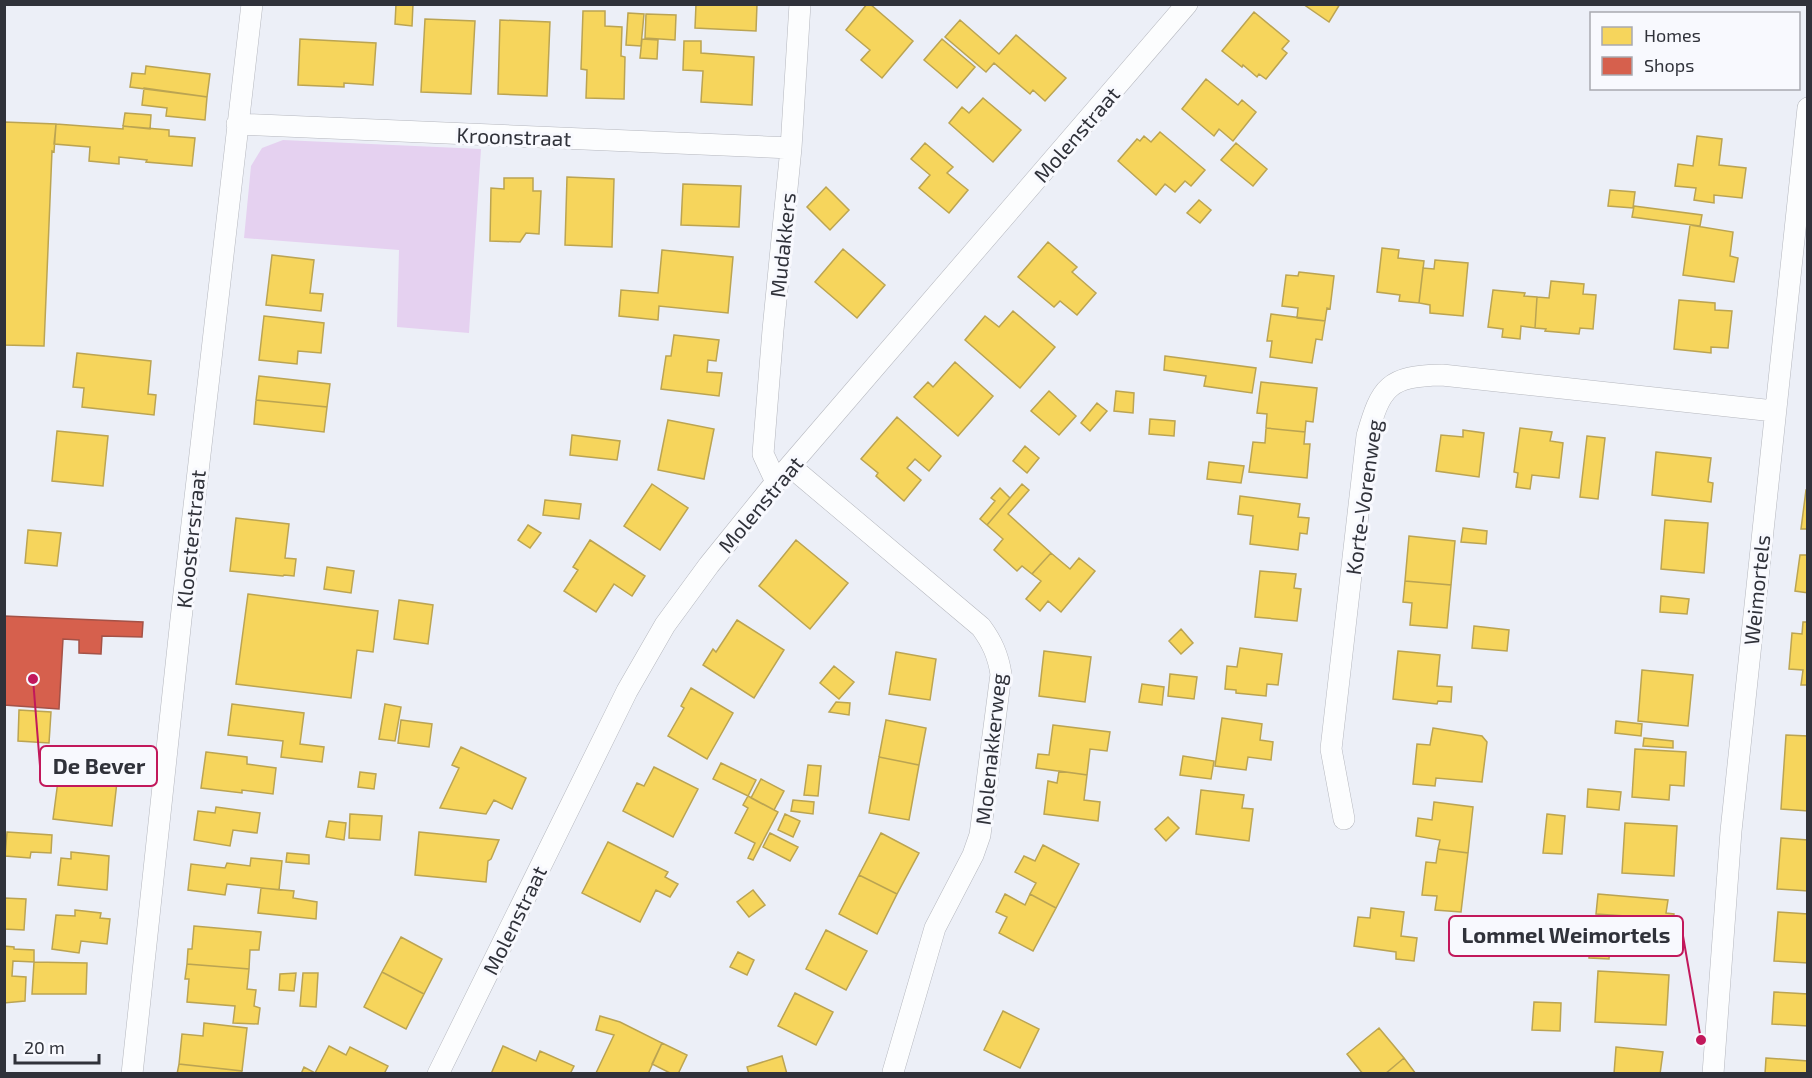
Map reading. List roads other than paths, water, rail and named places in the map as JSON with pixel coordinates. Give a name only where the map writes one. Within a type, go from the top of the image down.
[{"type":"street","name":"Kloosterstraat","points":[[132,1074],[252,4]]},
{"type":"street","name":"Mudakkers","points":[[783,474],[763,454],[791,148],[800,4]]},
{"type":"street","name":"Molenstraat","points":[[438,1074],[633,681],[665,626],[709,565],[783,474],[1186,4]]},
{"type":"street","name":"Weimortels","points":[[1713,1074],[1731,831],[1808,108]]},
{"type":"street","name":"Kroonstraat","points":[[237,124],[791,148]]},
{"type":"street","name":"Korte-Vorenweg","points":[[1344,819],[1331,749],[1367,436],[1380,397],[1389,387],[1415,376],[1442,375],[1774,411]]},
{"type":"street","name":"Molenakkerweg","points":[[783,474],[981,627],[999,658],[1001,674],[980,835],[974,855],[935,928],[893,1072]]},
{"type":"place","name":"De Bever","points":[[33,679]]},
{"type":"place","name":"Lommel Weimortels","points":[[1701,1040]]}]
